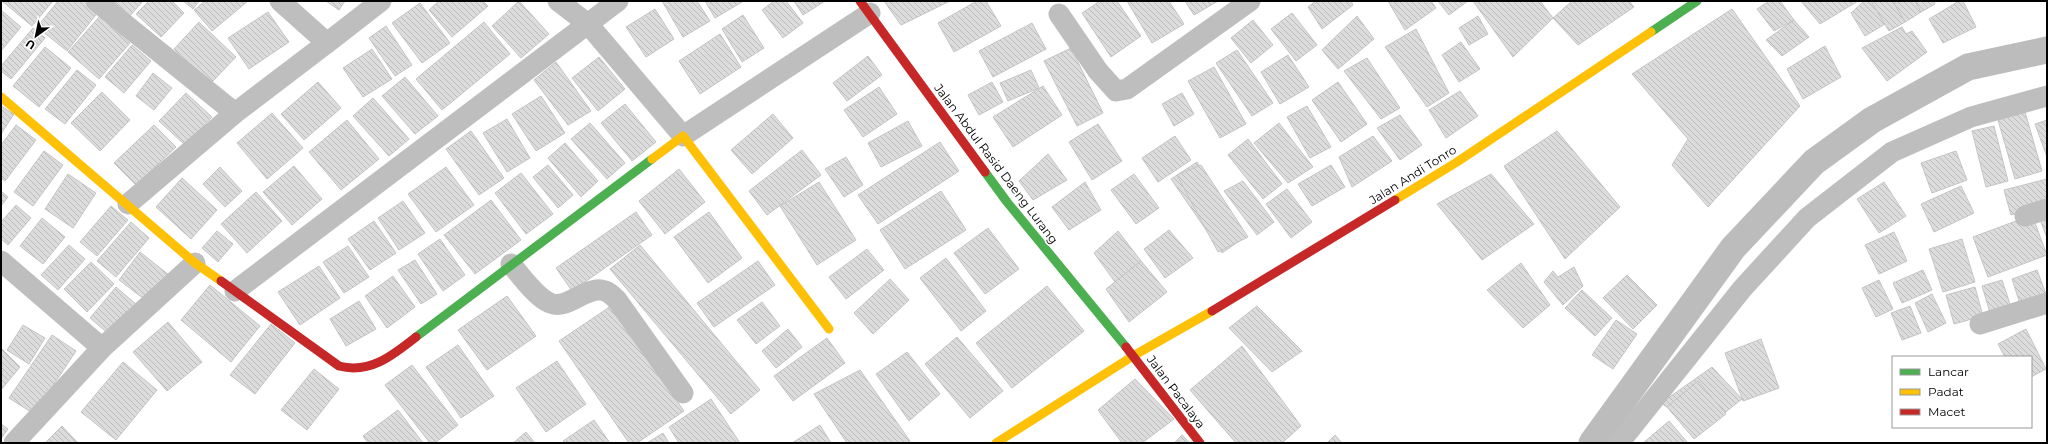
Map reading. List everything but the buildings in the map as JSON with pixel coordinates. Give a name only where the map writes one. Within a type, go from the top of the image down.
[{"type":"street","points":[[96,1],[235,113]]},
{"type":"street","points":[[280,1],[327,43]]},
{"type":"street","points":[[128,204],[235,113],[381,1]]},
{"type":"street","points":[[558,1],[588,24],[683,136],[829,329]]},
{"type":"street","points":[[235,291],[618,1]]},
{"type":"street","points":[[1059,14],[1098,71],[1116,91],[1127,89],[1250,1]]},
{"type":"street","name":"Jalan Andi Tonro","points":[[996,443],[1133,356],[1263,281],[1457,162],[1697,1]]},
{"type":"street","points":[[1,97],[128,204],[195,264],[339,366],[352,371],[370,367],[390,357],[511,264],[683,136],[865,7]]},
{"type":"street","name":"Jalan Abdul Rasid Daeng Lurang","points":[[865,7],[1007,202],[1133,356]]},
{"type":"street","points":[[1619,443],[1742,289],[1807,218],[1892,152],[1971,117],[2047,96]]},
{"type":"street","points":[[2025,216],[2047,209]]},
{"type":"street","points":[[1,261],[102,348]]},
{"type":"street","points":[[14,443],[102,348],[195,264]]},
{"type":"street","points":[[511,264],[548,303],[557,305],[598,289],[606,291],[617,300],[683,393]]},
{"type":"street","points":[[1980,324],[2047,303]]},
{"type":"street","name":"Jalan Pacalaya","points":[[1133,356],[1200,443]]},
{"type":"waterway","points":[[1592,443],[1733,248],[1814,162],[1872,120],[1968,67],[2047,50]]},
{"type":"traffic: fast","points":[[1651,32],[1697,1]]},
{"type":"traffic: fast","points":[[416,337],[652,159]]},
{"type":"traffic: fast","points":[[985,172],[1007,202],[1126,347]]},
{"type":"traffic: slow","points":[[1395,200],[1457,162],[1651,32]]},
{"type":"traffic: slow","points":[[1,97],[195,263],[221,281]]},
{"type":"traffic: slow","points":[[652,159],[683,136],[829,329]]},
{"type":"traffic: slow","points":[[996,443],[1133,356],[1212,311]]},
{"type":"traffic: jam","points":[[860,1],[985,172]]},
{"type":"traffic: jam","points":[[1212,311],[1395,200]]},
{"type":"traffic: jam","points":[[221,281],[339,366],[361,368],[380,362],[398,351],[416,337]]},
{"type":"traffic: jam","points":[[1126,347],[1200,443]]}]
